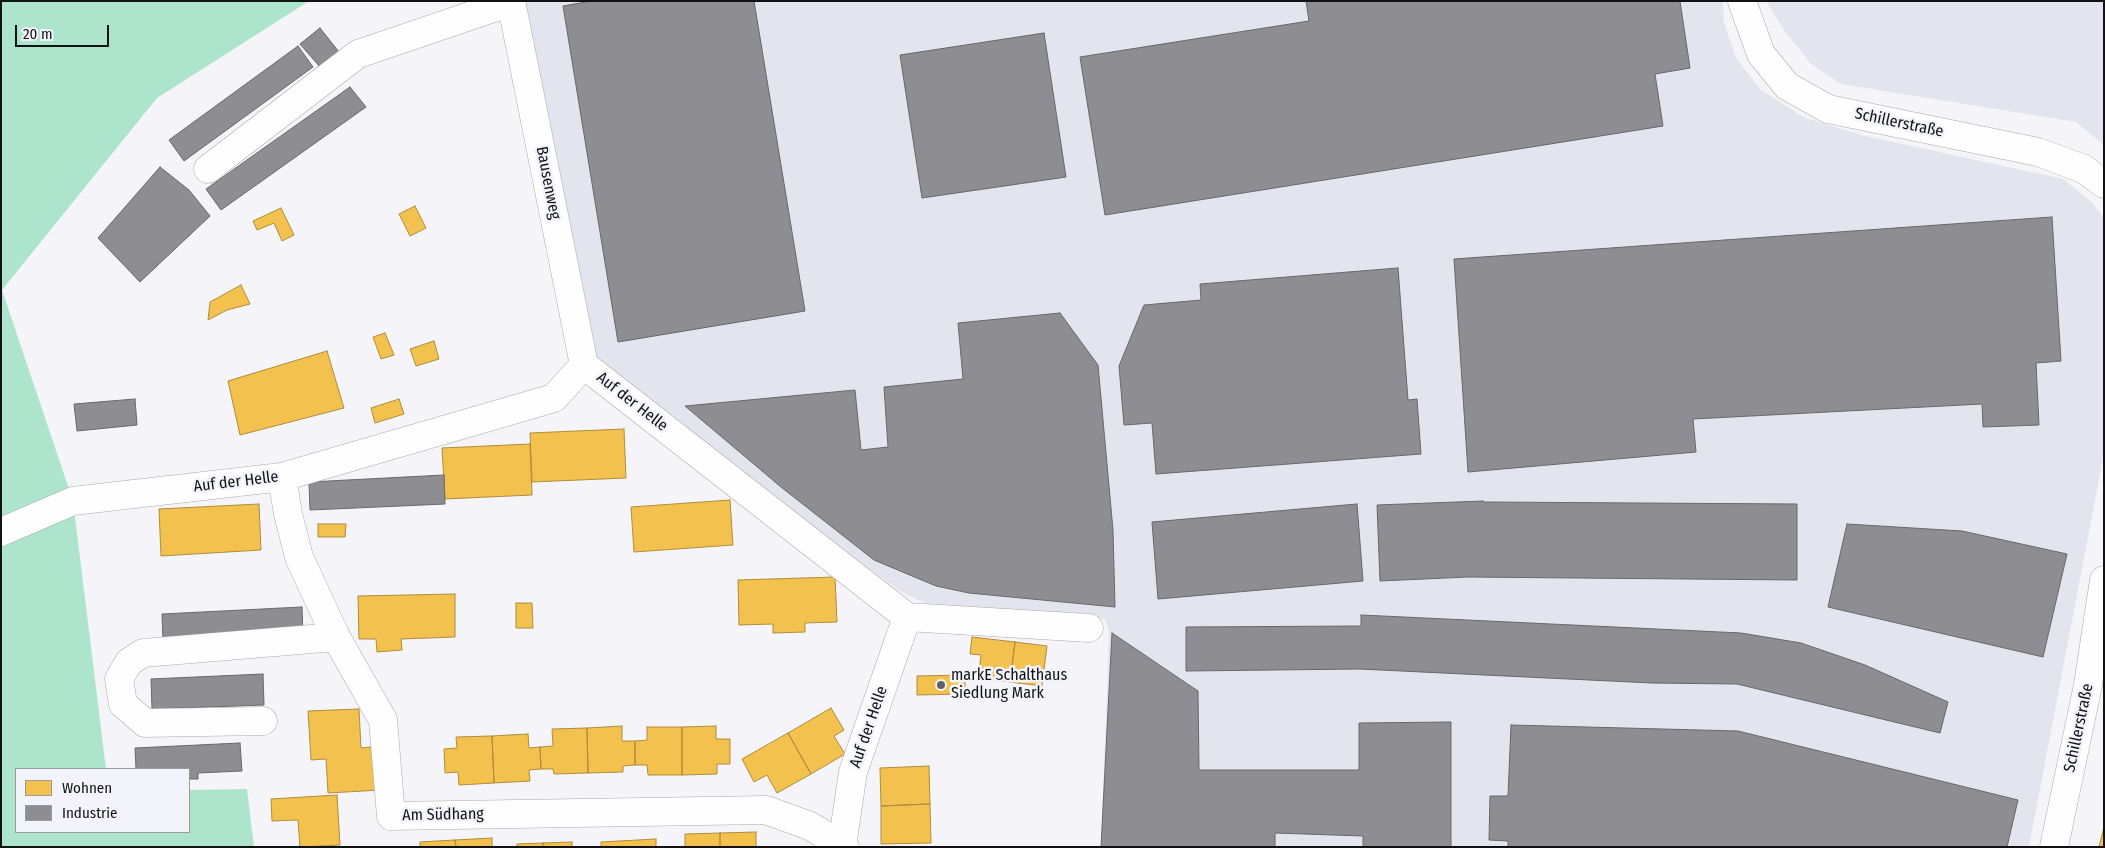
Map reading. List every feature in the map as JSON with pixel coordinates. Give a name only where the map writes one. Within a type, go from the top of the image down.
[{"type":"street","name":"Schillerstraße","points":[[1742,1],[1761,54],[1786,86],[1828,109],[2038,152],[2084,169],[2104,184]]},
{"type":"street","points":[[208,169],[358,54],[511,2]]},
{"type":"street","name":"Bausenweg","points":[[511,2],[584,365]]},
{"type":"street","name":"Auf der Helle","points":[[1,532],[73,501],[282,477],[554,398],[584,365],[907,617],[853,772],[843,846],[810,826],[766,810]]},
{"type":"street","name":"Am Südhang","points":[[282,477],[288,514],[300,557],[336,637],[383,720],[392,816],[766,810]]},
{"type":"street","name":"Schillerstraße","points":[[2054,847],[2096,686],[2104,580]]},
{"type":"street","points":[[907,617],[1089,628]]},
{"type":"street","points":[[263,722],[145,723],[123,704],[119,679],[129,662],[142,652],[336,637]]},
{"type":"shaded area","points":[[516,1],[1723,1],[1724,23],[1736,58],[1760,89],[1803,117],[1861,135],[2063,179],[2091,201],[2104,218],[2104,453],[2029,847],[1101,847],[1109,631],[1105,619],[933,607],[900,591],[584,365]]},
{"type":"shaded area","points":[[1766,1],[2104,1],[2104,145],[2076,122],[1841,84],[1810,63],[1784,30]]},
{"type":"green space","points":[[1,1],[309,1],[157,98],[2,290],[73,501],[106,768],[15,768],[15,833],[190,833],[190,790],[247,789],[254,847],[1,847]]},
{"type":"building: Wohnen","points":[[415,206],[426,228],[410,236],[399,214]]},
{"type":"building: Wohnen","points":[[281,208],[294,235],[282,241],[274,223],[257,230],[253,221]]},
{"type":"building: Wohnen","points":[[241,285],[250,304],[227,310],[208,320],[210,302]]},
{"type":"building: Wohnen","points":[[385,333],[394,355],[381,359],[373,337]]},
{"type":"building: Wohnen","points":[[434,341],[439,359],[416,366],[410,349]]},
{"type":"building: Wohnen","points":[[327,351],[344,408],[240,435],[228,381]]},
{"type":"building: Wohnen","points":[[399,399],[404,414],[375,423],[371,408]]},
{"type":"building: Wohnen","points":[[624,429],[626,478],[532,482],[530,433]]},
{"type":"building: Wohnen","points":[[530,444],[532,495],[445,499],[442,448]]},
{"type":"building: Wohnen","points":[[730,500],[733,545],[634,552],[631,507]]},
{"type":"building: Wohnen","points":[[259,504],[261,550],[161,556],[159,509]]},
{"type":"building: Wohnen","points":[[318,524],[346,524],[345,537],[318,537]]},
{"type":"building: Wohnen","points":[[835,577],[837,622],[805,623],[805,632],[773,633],[773,624],[739,625],[738,580]]},
{"type":"building: Wohnen","points":[[455,594],[455,637],[401,639],[402,650],[377,652],[376,639],[359,639],[358,596]]},
{"type":"building: Wohnen","points":[[516,603],[532,603],[533,628],[516,628]]},
{"type":"building: Wohnen","points":[[972,637],[1015,642],[1010,682],[978,678],[981,655],[970,654]]},
{"type":"building: Wohnen","points":[[1015,642],[1047,646],[1042,686],[1010,682]]},
{"type":"building: Wohnen","name":"markE Schalthaus Siedlung Mark","points":[[965,675],[965,694],[917,695],[917,676]]},
{"type":"building: Wohnen","points":[[831,708],[844,730],[834,736],[845,754],[811,774],[788,733]]},
{"type":"building: Wohnen","points":[[359,709],[361,748],[379,746],[381,790],[328,793],[326,759],[311,760],[308,711]]},
{"type":"building: Wohnen","points":[[622,726],[622,741],[635,741],[635,765],[623,766],[623,772],[588,773],[587,728]]},
{"type":"building: Wohnen","points":[[716,726],[716,739],[730,739],[730,764],[717,764],[717,774],[682,775],[682,727]]},
{"type":"building: Wohnen","points":[[647,727],[682,727],[682,775],[648,775],[647,765],[635,765],[635,741],[647,740]]},
{"type":"building: Wohnen","points":[[587,728],[588,773],[554,774],[553,769],[541,769],[540,747],[553,746],[552,729]]},
{"type":"building: Wohnen","points":[[788,733],[811,774],[777,793],[767,775],[754,782],[742,759]]},
{"type":"building: Wohnen","points":[[528,734],[529,748],[540,747],[541,769],[529,770],[530,781],[494,783],[492,736]]},
{"type":"building: Wohnen","points":[[492,736],[494,783],[459,785],[458,772],[445,773],[444,749],[457,748],[456,737]]},
{"type":"building: Wohnen","points":[[929,766],[930,804],[881,806],[880,768]]},
{"type":"building: Wohnen","points":[[337,795],[340,845],[300,847],[298,820],[272,821],[271,799]]},
{"type":"building: Wohnen","points":[[930,804],[931,843],[881,844],[881,806]]},
{"type":"building: Wohnen","points":[[2104,827],[2104,847],[2099,847]]},
{"type":"building: Wohnen","points":[[756,832],[756,847],[720,847],[720,833]]},
{"type":"building: Wohnen","points":[[720,833],[720,847],[685,847],[685,834]]},
{"type":"building: Wohnen","points":[[492,838],[492,847],[456,847],[455,840]]},
{"type":"building: Wohnen","points":[[656,839],[656,847],[601,847],[601,842]]},
{"type":"building: Wohnen","points":[[455,840],[456,847],[420,847],[420,842]]},
{"type":"building: Wohnen","points":[[572,842],[572,847],[543,847],[543,843]]},
{"type":"building: Wohnen","points":[[543,843],[543,847],[517,847],[517,844]]},
{"type":"building: Industrie","points":[[591,1],[754,1],[805,311],[618,342],[563,6]]},
{"type":"building: Industrie","points":[[1306,1],[1680,1],[1690,68],[1655,74],[1663,126],[1105,215],[1080,57],[1309,21]]},
{"type":"building: Industrie","points":[[320,28],[339,52],[320,67],[300,44]]},
{"type":"building: Industrie","points":[[1044,33],[1066,177],[922,198],[900,55]]},
{"type":"building: Industrie","points":[[298,46],[313,67],[184,161],[169,140]]},
{"type":"building: Industrie","points":[[350,87],[366,107],[221,210],[206,189]]},
{"type":"building: Industrie","points":[[160,167],[189,190],[210,216],[140,282],[98,238]]},
{"type":"building: Industrie","points":[[2052,217],[2061,361],[2036,363],[2039,425],[1983,427],[1982,404],[1693,419],[1696,452],[1468,472],[1454,259]]},
{"type":"building: Industrie","points":[[1398,268],[1408,400],[1417,399],[1421,454],[1156,474],[1152,423],[1124,425],[1119,366],[1144,305],[1201,300],[1200,284]]},
{"type":"building: Industrie","points":[[1060,313],[1098,365],[1113,530],[1115,607],[969,593],[936,586],[874,560],[781,487],[685,406],[855,390],[861,450],[888,447],[884,387],[963,379],[958,323]]},
{"type":"building: Industrie","points":[[135,399],[137,425],[77,431],[74,404]]},
{"type":"building: Industrie","points":[[444,475],[445,504],[310,510],[309,482]]},
{"type":"building: Industrie","points":[[1483,501],[1797,504],[1797,580],[1468,577],[1380,581],[1377,505]]},
{"type":"building: Industrie","points":[[1357,504],[1363,581],[1158,599],[1152,522]]},
{"type":"building: Industrie","points":[[1847,524],[1962,531],[2067,554],[2043,657],[1828,607]]},
{"type":"building: Industrie","points":[[302,607],[303,636],[163,642],[162,614]]},
{"type":"building: Industrie","points":[[1361,615],[1741,633],[1801,643],[1865,665],[1948,702],[1940,733],[1737,684],[1652,683],[1359,669],[1186,671],[1186,627],[1361,626]]},
{"type":"building: Industrie","points":[[1112,633],[1198,691],[1199,770],[1359,770],[1359,723],[1451,722],[1451,847],[1363,847],[1363,836],[1275,833],[1275,847],[1101,847]]},
{"type":"building: Industrie","points":[[263,674],[264,705],[152,709],[151,679]]},
{"type":"building: Industrie","points":[[1511,725],[1738,731],[2018,800],[2007,847],[1508,847],[1508,841],[1489,840],[1490,796],[1508,796]]},
{"type":"building: Industrie","points":[[240,743],[242,771],[198,773],[198,779],[190,779],[190,768],[136,768],[135,748]]},
{"type":"place","name":"markE Schalthaus Siedlung Mark","points":[[941,685]]}]
